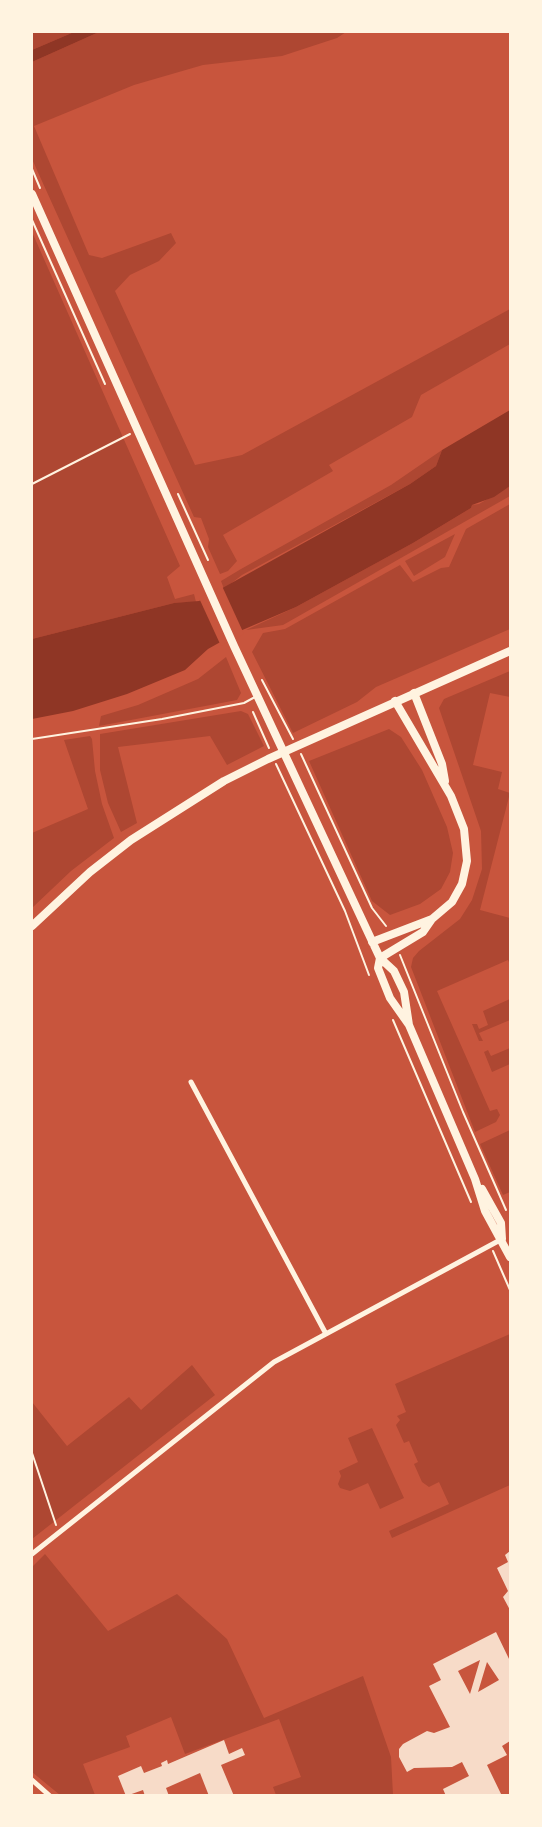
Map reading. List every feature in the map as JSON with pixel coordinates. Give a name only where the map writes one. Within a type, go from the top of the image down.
[{"type":"main road","points":[[32,194],[234,646],[372,942],[380,958],[394,971],[404,992],[409,1025]]},
{"type":"main road","points":[[32,926],[99,866],[189,801],[244,770],[510,651]]},
{"type":"main road","points":[[414,693],[464,829],[467,861],[456,895],[432,919],[423,932],[380,958],[378,968],[390,998],[409,1025],[475,1179],[501,1223],[502,1239],[510,1257]]},
{"type":"main road","points":[[395,701],[433,767],[445,781]]},
{"type":"main road","points":[[372,942],[398,930],[432,919]]},
{"type":"street","points":[[191,1082],[326,1334]]},
{"type":"street","points":[[32,1554],[59,1530],[263,1370],[502,1239]]},
{"type":"street","points":[[32,1780],[50,1796]]},
{"type":"lane","points":[[32,739],[162,719],[244,703],[258,696]]},
{"type":"path","points":[[32,220],[40,240]]},
{"type":"path","points":[[32,484],[137,430]]},
{"type":"path","points":[[260,677],[286,724]]},
{"type":"path","points":[[309,772],[372,908],[382,919]]},
{"type":"path","points":[[285,783],[345,911],[351,932],[373,981]]},
{"type":"path","points":[[405,964],[473,1137],[507,1212]]},
{"type":"path","points":[[391,1016],[472,1204]]},
{"type":"path","points":[[490,1245],[510,1290]]},
{"type":"path","points":[[32,1453],[59,1530]]},
{"type":"shaded area","points":[[32,32],[74,32],[32,50]]},
{"type":"shaded area","points":[[74,32],[99,32],[32,62],[32,50]]},
{"type":"shaded area","points":[[99,32],[346,32],[337,38],[282,56],[203,65],[134,85],[34,126],[89,255],[102,258],[171,233],[176,243],[159,261],[130,275],[115,291],[195,465],[242,455],[510,309],[510,344],[421,395],[412,417],[329,465],[333,471],[223,535],[237,561],[228,571],[220,574],[208,547],[209,539],[201,518],[194,517],[32,159],[32,62]]},
{"type":"shaded area","points":[[32,232],[180,566],[167,577],[175,599],[194,594],[196,602],[174,603],[32,639]]},
{"type":"shaded area","points":[[510,410],[510,486],[494,497],[472,505],[471,508],[413,543],[296,607],[240,631],[208,649],[185,670],[127,694],[73,711],[32,719],[32,639],[174,603],[199,601],[410,484],[436,466],[442,450]]},
{"type":"shaded area","points":[[442,450],[436,466],[410,484],[242,575],[224,589],[221,581],[391,485]]},
{"type":"shaded area","points":[[510,486],[510,496],[283,625],[246,630],[296,607],[413,543],[471,508],[472,505],[479,504]]},
{"type":"shaded area","points":[[510,504],[510,629],[376,687],[357,702],[293,733],[252,652],[263,633],[285,629],[400,565],[413,582],[441,568],[449,567],[466,529]]},
{"type":"shaded area","points":[[455,534],[445,557],[414,576],[405,561]]},
{"type":"shaded area","points":[[226,657],[241,693],[237,700],[99,726],[101,716],[138,705],[198,679]]},
{"type":"shaded area","points":[[510,671],[510,697],[490,693],[473,765],[502,772],[498,789],[510,793],[480,910],[510,918],[510,965],[508,960],[437,991],[490,1111],[497,1109],[500,1115],[496,1122],[475,1132],[411,967],[413,958],[419,951],[460,919],[472,900],[482,869],[481,831],[439,708],[444,699]]},
{"type":"shaded area","points":[[241,711],[248,714],[264,746],[227,765],[210,736],[118,747],[137,823],[121,832],[108,803],[100,770],[100,734]]},
{"type":"shaded area","points":[[389,729],[401,737],[422,770],[447,827],[453,853],[450,872],[441,889],[420,904],[390,915],[372,901],[309,761]]},
{"type":"shaded area","points":[[90,736],[102,804],[114,838],[71,871],[32,908],[32,833],[88,809],[64,740]]},
{"type":"shaded area","points":[[510,999],[510,1020],[479,1033],[483,1041],[479,1041],[472,1024],[477,1024],[479,1029],[488,1025],[483,1011]]},
{"type":"shaded area","points":[[510,1048],[510,1064],[492,1072],[484,1052],[488,1050],[491,1056]]},
{"type":"shaded area","points":[[510,1130],[510,1192],[503,1195],[480,1144]]},
{"type":"shaded area","points":[[510,1334],[510,1485],[392,1538],[389,1531],[449,1504],[439,1482],[429,1487],[422,1482],[414,1464],[418,1462],[409,1441],[404,1443],[396,1425],[400,1420],[397,1416],[406,1412],[395,1384]]},
{"type":"shaded area","points":[[192,1365],[215,1395],[32,1539],[32,1402],[67,1446],[129,1397],[141,1410]]},
{"type":"shaded area","points":[[372,1428],[404,1498],[380,1509],[368,1483],[350,1491],[340,1488],[338,1484],[341,1476],[339,1471],[358,1462],[348,1438]]},
{"type":"shaded area","points":[[45,1554],[108,1631],[177,1594],[227,1639],[264,1718],[363,1676],[391,1757],[393,1795],[276,1795],[273,1787],[301,1777],[279,1719],[185,1754],[171,1717],[126,1736],[130,1747],[83,1764],[95,1795],[60,1795],[32,1772],[32,1567]]},
{"type":"pier","points":[[222,586],[244,634],[221,646],[199,598]]},
{"type":"building","points":[[510,1551],[510,1610],[503,1597],[508,1591],[497,1568],[508,1562],[505,1555]]},
{"type":"building","points":[[496,1632],[510,1661],[510,1741],[502,1746],[507,1755],[487,1765],[502,1796],[446,1796],[443,1789],[469,1776],[462,1762],[452,1767],[414,1768],[407,1772],[399,1757],[399,1749],[403,1744],[427,1731],[434,1733],[450,1727],[429,1686],[441,1680],[433,1664]],"holes":[[[480,1660],[470,1694],[458,1671]],[[487,1662],[499,1680],[478,1692]]]},
{"type":"building","points":[[224,1740],[229,1754],[242,1748],[245,1755],[221,1765],[234,1796],[209,1796],[200,1773],[166,1788],[169,1796],[145,1796],[143,1790],[126,1796],[118,1776],[141,1766],[144,1773],[162,1766],[161,1763],[167,1760],[168,1764]]}]
